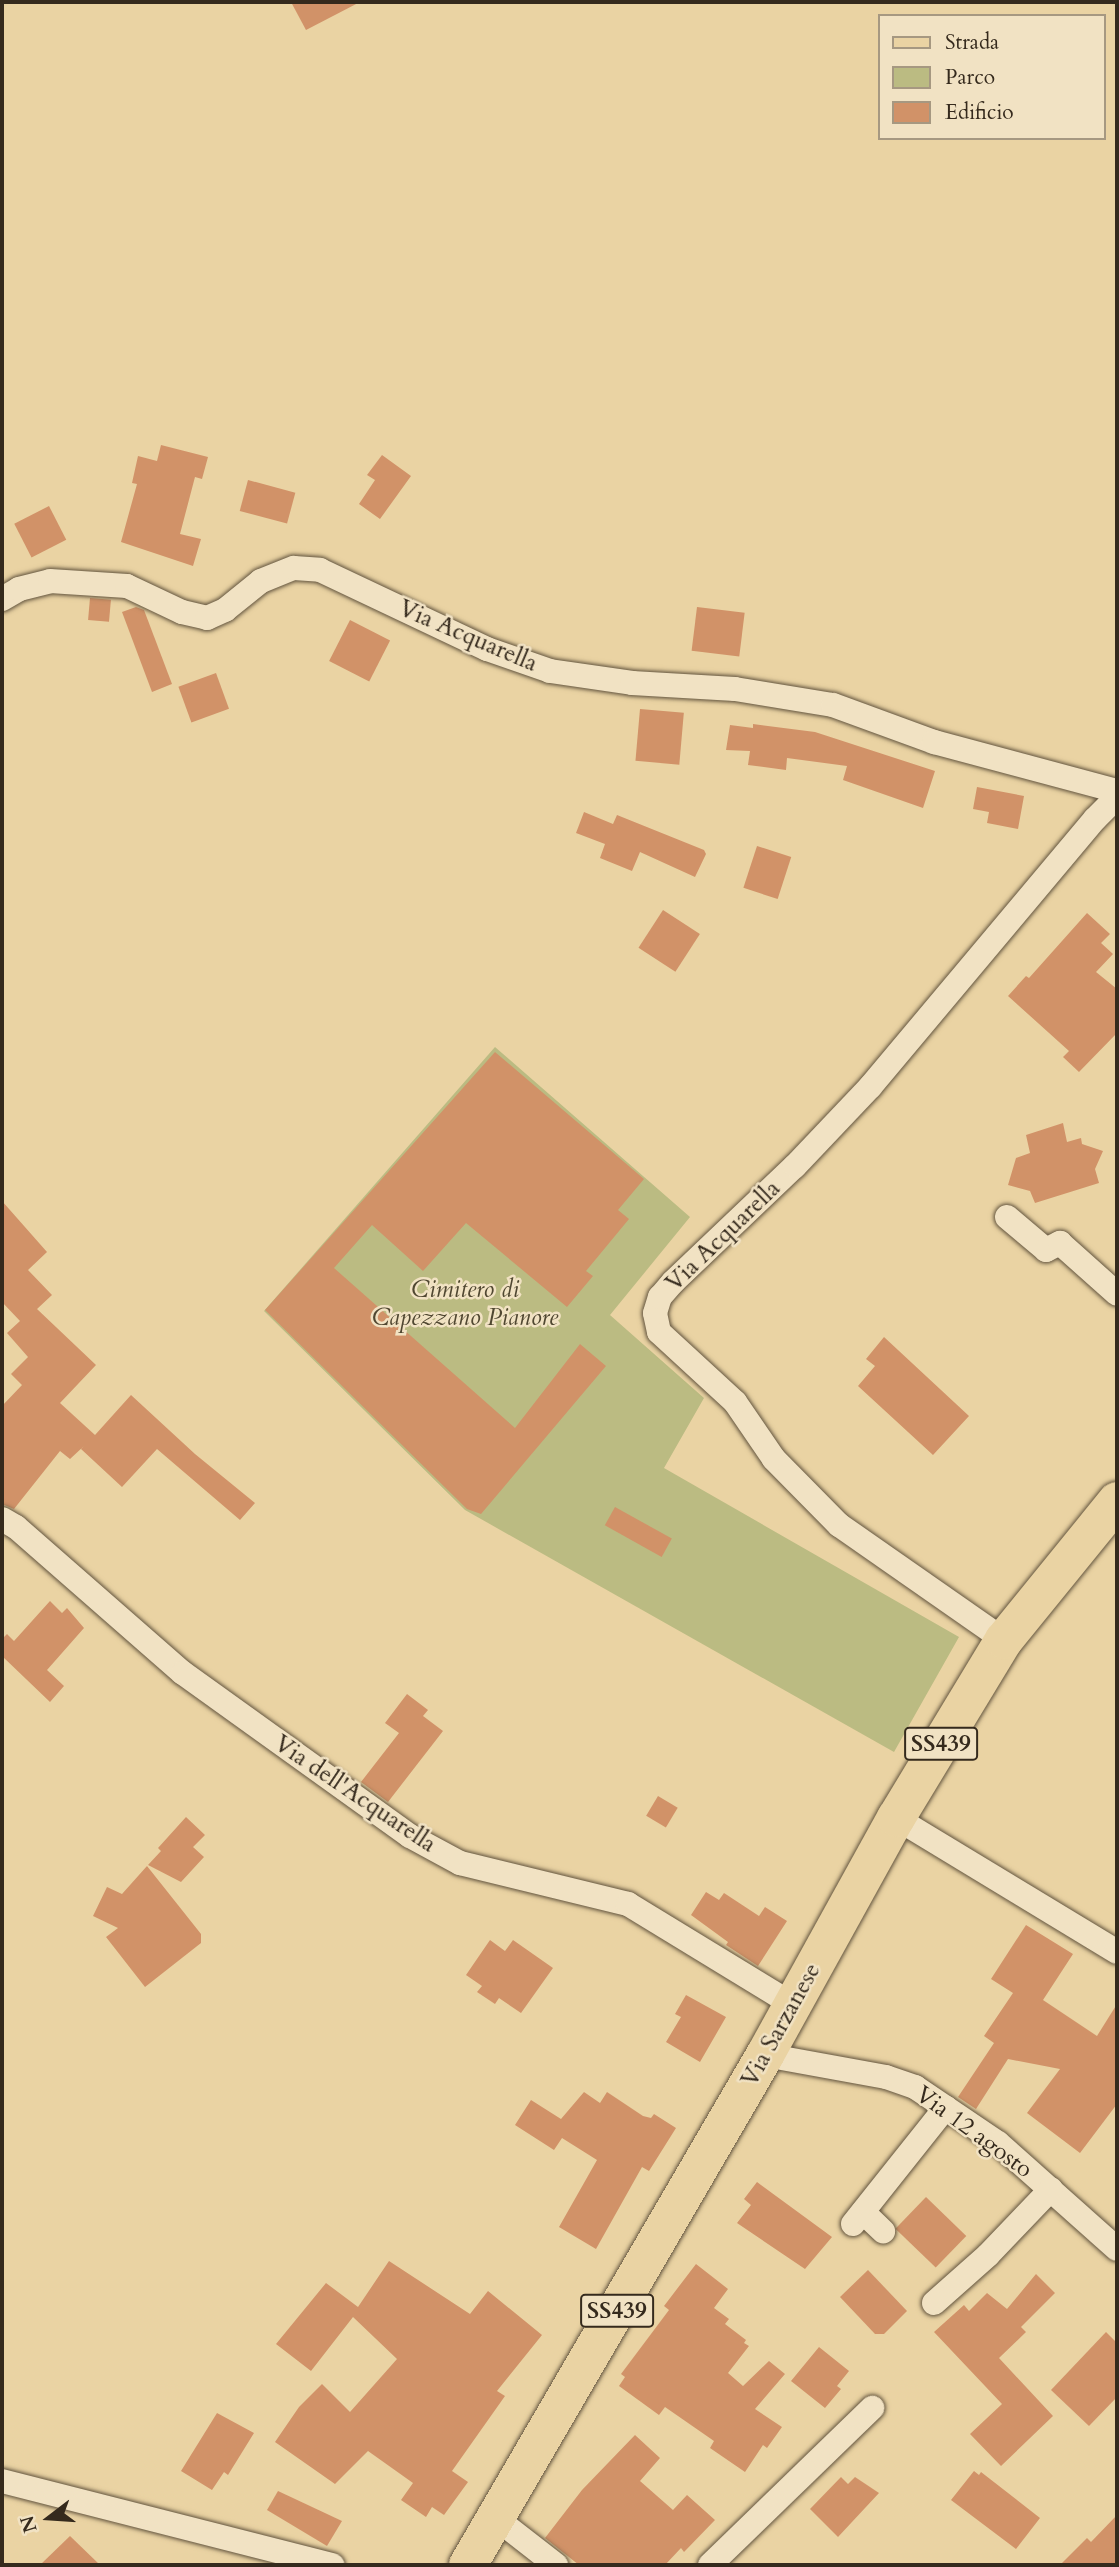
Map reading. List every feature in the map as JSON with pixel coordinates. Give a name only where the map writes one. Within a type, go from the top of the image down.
[{"type":"main road","name":"Via Sarzanese","points":[[468,2565],[765,2055],[897,1818],[1004,1640],[1117,1501]]},
{"type":"street","name":"Via Acquarella","points":[[2,599],[19,589],[50,581],[127,586],[182,612],[207,618],[225,610],[261,581],[294,569],[320,570],[488,649],[551,671],[632,683],[735,689],[833,705],[934,742],[1117,791]]},
{"type":"street","name":"Via Acquarella","points":[[1004,1640],[839,1525],[774,1459],[735,1402],[659,1332],[654,1313],[660,1297],[673,1282],[795,1167],[870,1087],[1117,797]]},
{"type":"street","points":[[1007,1217],[1046,1250],[1060,1243],[1117,1294]]},
{"type":"street","name":"Via dell'Acquarella","points":[[2,1519],[16,1527],[183,1673],[410,1836],[460,1863],[628,1904],[792,2004]]},
{"type":"street","points":[[897,1818],[1117,1952]]},
{"type":"street","name":"Via 12 agosto","points":[[765,2055],[886,2077],[915,2087],[998,2143],[1117,2249]]},
{"type":"street","points":[[883,2231],[858,2218],[946,2107]]},
{"type":"street","points":[[934,2303],[988,2255],[1051,2189]]},
{"type":"street","points":[[710,2565],[872,2408]]},
{"type":"street","points":[[2,2481],[332,2565]]},
{"type":"street","points":[[497,2518],[556,2565]]},
{"type":"green space","name":"Cimitero di Capezzano Pianore","points":[[495,1047],[690,1217],[610,1315],[704,1398],[664,1468],[959,1637],[894,1752],[465,1510],[264,1311]]},
{"type":"building","points":[[291,2],[360,2],[306,30]]},
{"type":"building","points":[[161,445],[208,457],[202,479],[195,477],[180,534],[201,539],[193,566],[121,542],[137,484],[132,483],[138,456],[157,461]]},
{"type":"building","points":[[382,455],[411,476],[380,519],[359,504],[375,480],[367,475]]},
{"type":"building","points":[[248,480],[295,493],[287,524],[240,511]]},
{"type":"building","points":[[49,506],[66,540],[32,558],[14,524]]},
{"type":"building","points":[[90,598],[111,600],[109,622],[88,620]]},
{"type":"building","points":[[136,607],[144,610],[172,684],[152,692],[122,612]]},
{"type":"building","points":[[697,607],[745,613],[739,657],[692,651]]},
{"type":"building","points":[[350,620],[390,640],[369,681],[329,661]]},
{"type":"building","points":[[216,673],[229,709],[191,722],[178,687]]},
{"type":"building","points":[[640,709],[684,713],[679,765],[635,761]]},
{"type":"building","points":[[753,724],[815,732],[935,771],[923,808],[843,780],[847,766],[787,758],[786,770],[748,765],[750,751],[726,750],[730,725],[753,728]]},
{"type":"building","points":[[977,787],[1024,796],[1018,829],[987,823],[989,812],[973,809]]},
{"type":"building","points":[[584,812],[613,824],[617,815],[704,850],[706,854],[695,877],[640,852],[632,871],[600,858],[605,844],[576,833]]},
{"type":"building","points":[[757,846],[791,857],[778,899],[743,888]]},
{"type":"building","points":[[663,910],[700,934],[675,972],[638,948]]},
{"type":"building","points":[[1087,913],[1110,934],[1101,943],[1113,954],[1096,972],[1117,989],[1117,1033],[1079,1072],[1063,1057],[1069,1051],[1008,996],[1026,976],[1029,978]]},
{"type":"building","points":[[495,1052],[644,1179],[618,1210],[629,1219],[586,1271],[593,1276],[567,1307],[466,1223],[423,1271],[372,1225],[334,1268],[515,1428],[580,1344],[606,1366],[481,1514],[467,1509],[265,1310]]},
{"type":"building","points":[[1063,1123],[1067,1142],[1081,1138],[1082,1144],[1103,1151],[1095,1169],[1099,1183],[1035,1203],[1030,1191],[1008,1185],[1016,1158],[1030,1153],[1026,1135]]},
{"type":"building","points":[[2,1201],[47,1252],[28,1270],[52,1295],[37,1309],[96,1365],[60,1403],[95,1435],[131,1395],[195,1454],[255,1503],[240,1520],[157,1449],[122,1487],[81,1449],[84,1446],[70,1459],[60,1451],[14,1509],[2,1504],[2,1406],[22,1385],[11,1374],[28,1357],[7,1333],[20,1321],[2,1302]]},
{"type":"building","points":[[884,1337],[969,1416],[933,1455],[858,1386],[875,1366],[866,1359]]},
{"type":"building","points":[[615,1507],[672,1539],[662,1557],[605,1525]]},
{"type":"building","points":[[50,1601],[62,1613],[67,1608],[84,1628],[47,1670],[64,1686],[50,1702],[2,1656],[2,1639],[7,1634],[14,1641]]},
{"type":"building","points":[[407,1694],[428,1710],[423,1716],[443,1731],[388,1802],[361,1782],[399,1733],[385,1723]]},
{"type":"building","points":[[658,1796],[678,1808],[666,1828],[646,1816]]},
{"type":"building","points":[[186,1817],[205,1835],[193,1847],[204,1857],[181,1882],[148,1865],[161,1851],[158,1848]]},
{"type":"building","points":[[147,1866],[201,1934],[201,1943],[145,1987],[106,1937],[118,1928],[93,1916],[107,1887],[122,1894]]},
{"type":"building","points":[[706,1892],[719,1900],[724,1893],[759,1916],[765,1907],[787,1921],[758,1966],[726,1945],[728,1942],[691,1915]]},
{"type":"building","points":[[1026,1925],[1073,1954],[1043,2000],[1097,2036],[1117,2004],[1117,2104],[1080,2153],[1027,2113],[1060,2069],[1008,2059],[976,2109],[958,2097],[994,2043],[984,2036],[1013,1993],[991,1979]]},
{"type":"building","points":[[490,1940],[505,1951],[513,1940],[553,1968],[521,2013],[499,1998],[495,2004],[477,1992],[482,1986],[466,1975]]},
{"type":"building","points":[[686,1995],[726,2017],[700,2062],[666,2042],[681,2017],[675,2014]]},
{"type":"building","points":[[584,2092],[600,2103],[607,2092],[643,2116],[651,2118],[654,2114],[676,2128],[649,2171],[642,2167],[596,2249],[559,2227],[597,2160],[562,2138],[554,2150],[515,2125],[531,2100],[561,2119]]},
{"type":"building","points":[[757,2182],[832,2237],[805,2269],[737,2223],[751,2205],[744,2199]]},
{"type":"building","points":[[926,2197],[966,2236],[936,2268],[895,2229]]},
{"type":"building","points":[[389,2261],[470,2314],[488,2291],[542,2335],[497,2391],[505,2396],[452,2471],[468,2482],[444,2515],[432,2507],[426,2517],[401,2500],[413,2483],[368,2451],[335,2484],[275,2442],[299,2407],[322,2384],[350,2412],[397,2359],[353,2317],[311,2371],[276,2344],[326,2283],[358,2307]]},
{"type":"building","points":[[696,2264],[728,2289],[714,2308],[729,2319],[725,2324],[746,2340],[744,2343],[749,2346],[728,2373],[743,2386],[769,2361],[785,2374],[755,2409],[782,2427],[767,2448],[763,2445],[745,2472],[710,2448],[714,2441],[665,2407],[659,2415],[619,2386],[625,2377],[621,2374],[669,2310],[664,2306]]},
{"type":"building","points":[[868,2270],[907,2311],[884,2334],[875,2334],[840,2297]]},
{"type":"building","points":[[1036,2274],[1055,2293],[1021,2327],[1026,2332],[999,2358],[1053,2416],[1001,2466],[970,2434],[1002,2404],[934,2332],[964,2305],[969,2311],[987,2293],[1007,2309]]},
{"type":"building","points":[[1106,2332],[1117,2343],[1117,2397],[1089,2426],[1051,2390]]},
{"type":"building","points":[[819,2347],[849,2371],[837,2386],[841,2389],[825,2408],[791,2381]]},
{"type":"building","points":[[217,2413],[254,2433],[228,2475],[224,2472],[212,2490],[181,2471]]},
{"type":"building","points":[[635,2435],[660,2458],[640,2481],[673,2510],[687,2495],[715,2520],[684,2552],[681,2548],[665,2565],[579,2565],[545,2538],[582,2490]]},
{"type":"building","points":[[974,2471],[979,2475],[981,2472],[1040,2518],[1016,2549],[951,2500]]},
{"type":"building","points":[[841,2477],[848,2484],[855,2477],[879,2493],[838,2537],[810,2509]]},
{"type":"building","points":[[278,2491],[342,2521],[327,2546],[267,2510]]},
{"type":"building","points":[[1117,2515],[1117,2565],[1060,2565],[1087,2538],[1091,2542]]},
{"type":"building","points":[[70,2536],[100,2565],[40,2565]]}]
